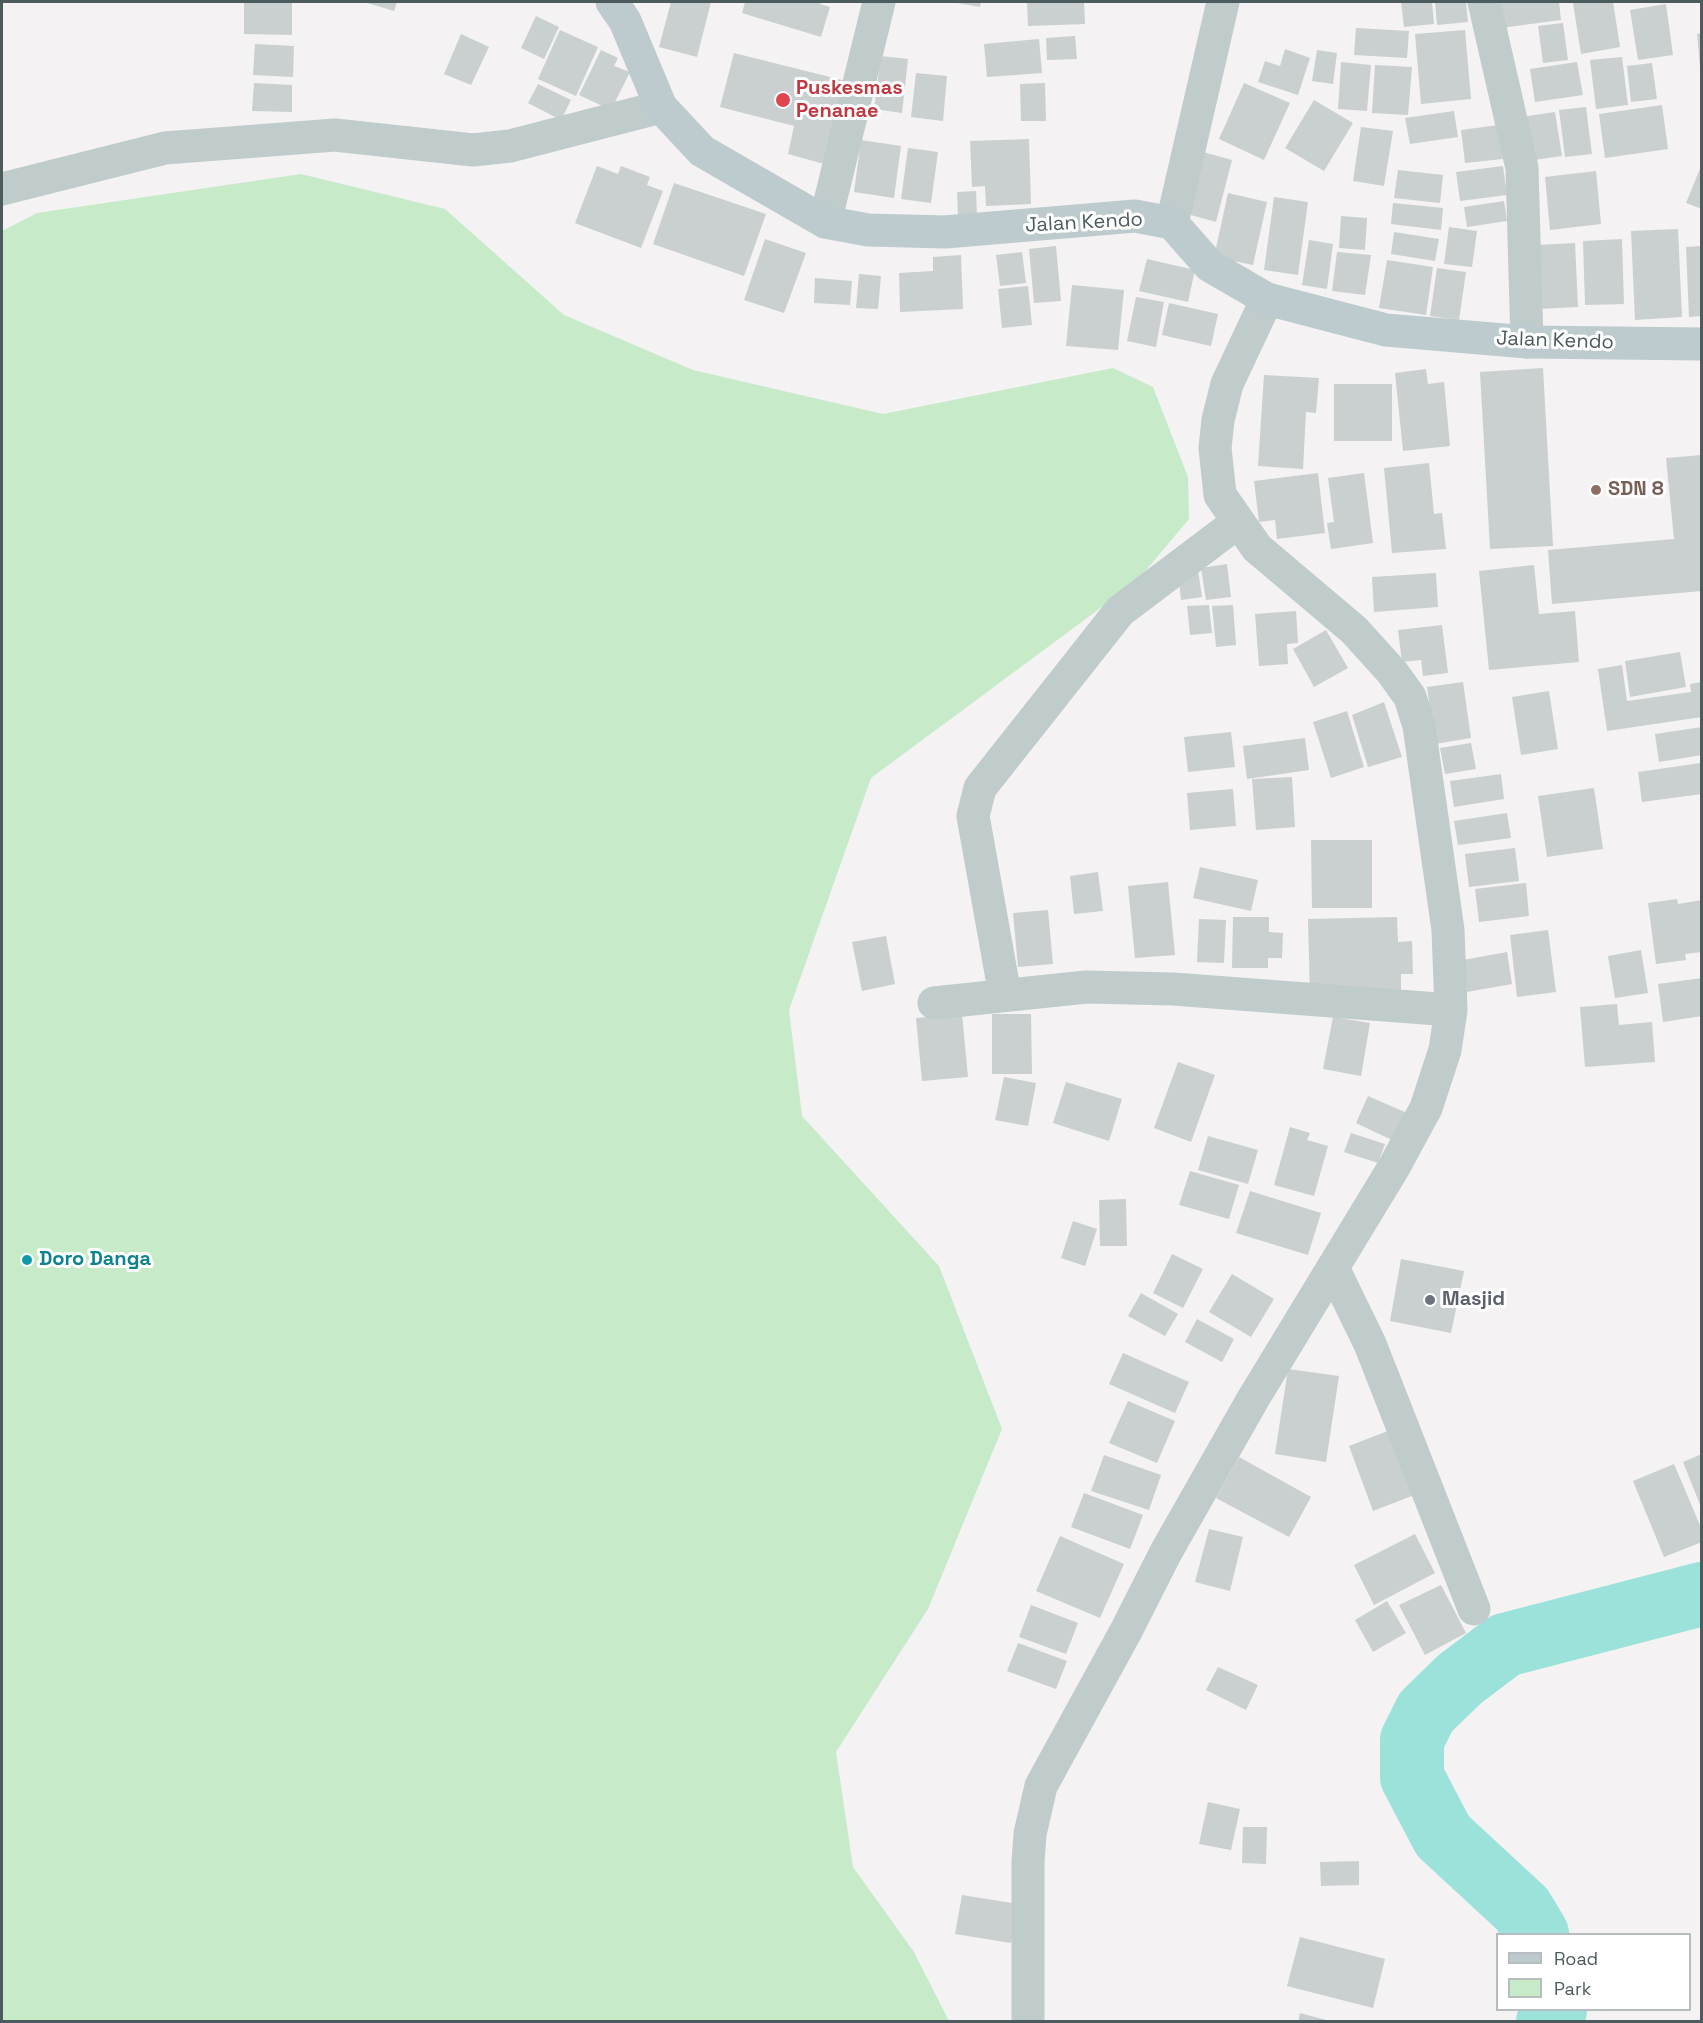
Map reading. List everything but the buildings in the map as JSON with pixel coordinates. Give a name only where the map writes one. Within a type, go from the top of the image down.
[{"type":"street","name":"Jalan Kendo","points":[[612,2],[625,21],[661,107],[702,151],[825,222],[868,230],[945,232],[1135,216],[1172,223],[1210,266],[1267,299],[1386,330],[1527,342],[1701,344]]},
{"type":"street","points":[[825,222],[879,2]]},
{"type":"street","points":[[1172,223],[1223,2]]},
{"type":"street","points":[[1484,2],[1522,168],[1527,342]]},
{"type":"street","points":[[2,189],[165,148],[335,135],[473,150],[510,146],[661,107]]},
{"type":"street","points":[[1028,2022],[1028,1862],[1030,1834],[1041,1786],[1172,1542],[1253,1399],[1333,1268],[1426,1108],[1445,1050],[1451,1010],[1448,930],[1442,884],[1419,726],[1410,697],[1392,672],[1354,630],[1257,548],[1220,495],[1215,448],[1218,420],[1227,384],[1267,299]]},
{"type":"street","points":[[1005,995],[973,816],[980,788],[1120,611],[1238,522]]},
{"type":"street","points":[[934,1003],[1086,987],[1173,989],[1451,1010]]},
{"type":"street","points":[[1333,1268],[1370,1344],[1474,1609]]},
{"type":"green space","points":[[301,174],[445,209],[564,315],[693,370],[883,414],[1113,368],[1153,387],[1188,477],[1189,519],[1137,581],[871,778],[789,1010],[802,1116],[939,1266],[1002,1429],[928,1609],[836,1752],[853,1867],[914,1952],[949,2021],[2,2022],[2,231],[37,213]]},
{"type":"waterway","points":[[1536,1933],[1522,1909],[1443,1836],[1412,1777],[1412,1740],[1426,1712],[1460,1679],[1505,1645],[1702,1594]]},
{"type":"waterway","points":[[1548,2022],[1554,2011]]},
{"type":"place","name":"Puskesmas Penanae","points":[[783,100]]},
{"type":"place","name":"SDN 8","points":[[1596,490]]},
{"type":"place","name":"Doro Danga","points":[[27,1260]]},
{"type":"place","name":"Masjid","points":[[1430,1300]]}]
